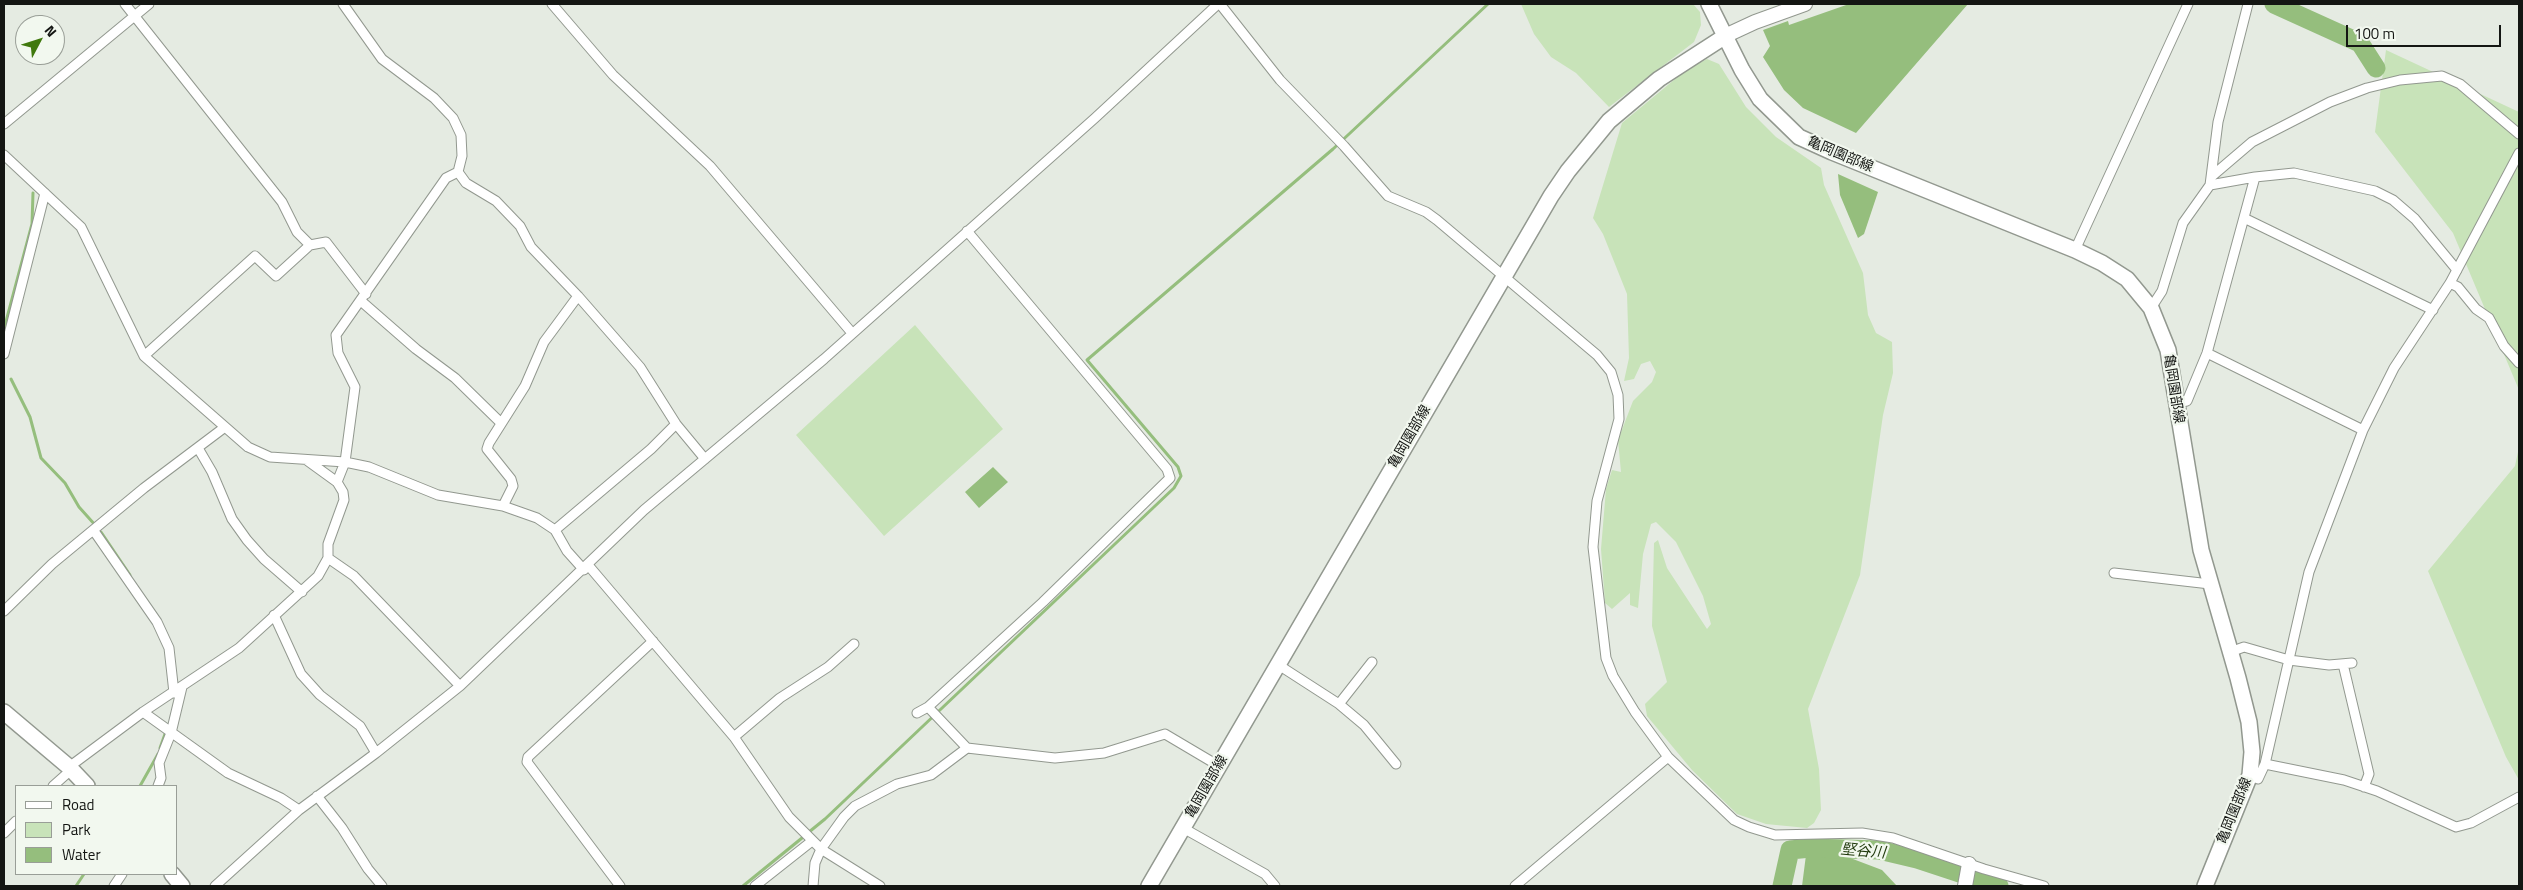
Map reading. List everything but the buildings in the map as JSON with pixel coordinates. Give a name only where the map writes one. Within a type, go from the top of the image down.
[{"type":"main road","name":"亀岡園部線","points":[[1709,4],[1727,35],[1742,70],[1760,99],[1799,137],[1840,156],[2075,250],[2102,263],[2126,279],[2150,308],[2168,350],[2190,496],[2210,584],[2249,722],[2252,752],[2250,775],[2204,886]]},
{"type":"main road","name":"亀岡園部線","points":[[1149,886],[1551,196],[1609,121],[1659,79],[1727,35]]},
{"type":"main road","points":[[4,712],[70,768],[86,785]]},
{"type":"main road","points":[[173,875],[182,886]]},
{"type":"street","points":[[125,4],[136,15],[282,202],[297,232],[310,245]]},
{"type":"street","points":[[4,124],[149,4]]},
{"type":"street","points":[[337,482],[345,462],[355,387],[338,353],[336,335],[446,178],[458,172],[462,156],[461,136],[453,118],[434,98],[382,59],[343,4]]},
{"type":"street","points":[[552,4],[613,74],[710,166],[852,333]]},
{"type":"street","points":[[214,886],[299,810],[376,753],[460,686],[586,568],[644,510],[852,333],[1095,118],[1219,4],[1280,80],[1344,146],[1388,196],[1426,212],[1597,355],[1610,372],[1618,395],[1619,419],[1597,501],[1593,547],[1606,658],[1613,676],[1635,712],[1668,757],[1734,820],[1749,827],[1775,835],[1862,834],[1893,838],[1969,864],[2044,886]]},
{"type":"street","points":[[1727,35],[1755,22],[1805,4]]},
{"type":"street","points":[[2075,250],[2188,4]]},
{"type":"street","points":[[2211,181],[2218,122],[2248,4]]},
{"type":"street","points":[[2150,308],[2162,291],[2183,223],[2211,181],[2252,142],[2330,102],[2367,88],[2400,80],[2442,76],[2460,84],[2519,134]]},
{"type":"street","points":[[2250,775],[2258,779],[2265,764],[2309,572],[2363,430],[2394,368],[2450,283],[2519,153]]},
{"type":"street","points":[[4,155],[81,227],[144,356],[248,448],[270,457],[308,462],[345,462],[369,467],[438,496],[503,506],[537,518],[555,530],[567,550],[653,641],[734,737],[789,817],[821,849],[880,886]]},
{"type":"street","points":[[458,172],[466,183],[496,201],[520,226],[531,247],[578,296],[640,367],[676,424],[705,460]]},
{"type":"street","points":[[2211,181],[2294,173],[2376,191],[2393,200],[2415,219],[2456,270]]},
{"type":"street","points":[[2176,403],[2187,401],[2207,354],[2255,177]]},
{"type":"street","points":[[4,354],[46,194]]},
{"type":"street","points":[[2244,218],[2433,310]]},
{"type":"street","points":[[917,713],[928,707],[1043,602],[1170,478],[1167,469],[967,231]]},
{"type":"street","points":[[144,356],[255,256],[276,276],[310,245],[326,242],[363,298],[416,349],[455,378],[501,423]]},
{"type":"street","points":[[2450,283],[2458,287],[2476,309],[2489,318],[2504,346],[2519,363]]},
{"type":"street","points":[[503,506],[513,486],[511,479],[487,450],[501,423],[525,386],[544,342],[578,296]]},
{"type":"street","points":[[2207,354],[2363,430]]},
{"type":"street","points":[[555,530],[650,449],[676,424]]},
{"type":"street","points":[[4,611],[52,564],[144,488],[225,427]]},
{"type":"street","points":[[198,448],[212,472],[232,519],[247,540],[302,592]]},
{"type":"street","points":[[54,785],[70,768],[143,712],[239,648],[318,576],[328,558],[328,544],[344,500],[343,492],[337,482],[308,462]]},
{"type":"street","points":[[94,531],[157,622],[169,648],[174,693]]},
{"type":"street","points":[[328,558],[354,576],[460,686]]},
{"type":"street","points":[[2114,573],[2210,584]]},
{"type":"street","points":[[274,615],[301,674],[320,695],[360,726],[376,753]]},
{"type":"street","points":[[620,886],[528,762],[528,757],[653,641]]},
{"type":"street","points":[[734,737],[780,698],[828,668],[854,644]]},
{"type":"street","points":[[2230,652],[2244,647],[2289,660],[2329,665],[2348,663],[2369,774],[2364,787]]},
{"type":"street","points":[[1339,704],[1372,662]]},
{"type":"street","points":[[1277,664],[1339,704],[1364,725],[1396,764]]},
{"type":"street","points":[[158,785],[161,778],[159,763],[171,733],[182,687]]},
{"type":"street","points":[[928,707],[967,748],[1055,758],[1104,753],[1165,734],[1219,766]]},
{"type":"street","points":[[143,712],[228,773],[281,798],[299,810]]},
{"type":"street","points":[[813,886],[815,863],[821,849],[844,816],[855,806],[897,784],[931,775],[967,748]]},
{"type":"street","points":[[1515,886],[1668,757]]},
{"type":"street","points":[[2265,764],[2364,787],[2456,827],[2471,823],[2519,797]]},
{"type":"street","points":[[317,796],[342,828],[368,869],[382,886]]},
{"type":"street","points":[[4,833],[15,822]]},
{"type":"street","points":[[1183,828],[1265,874],[1275,886]]},
{"type":"street","points":[[755,886],[812,840]]},
{"type":"street","points":[[1965,886],[1969,864]]},
{"type":"street","points":[[114,886],[121,875]]},
{"type":"green space","points":[[1521,4],[1693,4],[1700,12],[1701,25],[1694,42],[1609,107],[1576,73],[1551,57],[1534,34]]},
{"type":"green space","points":[[2386,50],[2519,112],[2519,390],[2453,233],[2375,132]]},
{"type":"green space","points":[[1707,59],[1719,64],[1746,107],[1776,137],[1821,168],[1824,185],[1863,273],[1868,315],[1876,333],[1892,342],[1893,373],[1883,415],[1860,575],[1808,709],[1819,769],[1821,810],[1814,823],[1807,828],[1766,824],[1737,814],[1692,770],[1647,716],[1645,704],[1667,682],[1652,626],[1654,543],[1658,540],[1667,568],[1707,629],[1711,624],[1703,596],[1676,542],[1656,522],[1651,524],[1643,554],[1638,608],[1630,605],[1630,593],[1612,609],[1605,603],[1601,549],[1606,489],[1612,470],[1621,472],[1618,440],[1633,401],[1652,382],[1656,372],[1650,361],[1641,364],[1634,379],[1624,381],[1629,358],[1627,294],[1603,234],[1593,218],[1622,123],[1686,70]]},
{"type":"green space","points":[[915,325],[1003,429],[884,536],[796,435]]},
{"type":"green space","points":[[2519,447],[2519,780],[2506,757],[2428,571],[2515,466]]},
{"type":"water","points":[[1849,4],[1968,4],[1856,133],[1803,108],[1784,90],[1763,57],[1770,46],[1763,30],[1788,21],[1789,25]]},
{"type":"water","points":[[1838,174],[1878,192],[1864,234],[1858,238],[1840,195]]},
{"type":"water","points":[[993,467],[1008,482],[979,508],[965,492]]},
{"type":"water","points":[[1806,855],[1845,856],[1882,870],[1897,886],[1802,886]]},
{"type":"waterway","points":[[809,832],[825,819],[1174,488],[1181,476],[1178,467],[1087,360],[1333,149],[1488,4]]},
{"type":"waterway","points":[[2274,4],[2360,43],[2376,68]]},
{"type":"waterway","points":[[4,329],[32,224],[33,193]]},
{"type":"waterway","points":[[11,379],[30,417],[41,458],[65,483],[79,507],[96,526]]},
{"type":"waterway","points":[[101,532],[130,575]]},
{"type":"waterway","points":[[160,748],[165,734]]},
{"type":"waterway","points":[[141,785],[158,754]]},
{"type":"waterway","points":[[743,886],[802,838]]},
{"type":"waterway","name":"堅谷川","points":[[1782,886],[1790,850],[1811,848],[1879,850],[1917,859],[1999,886]]},
{"type":"waterway","points":[[76,886],[83,875]]}]
